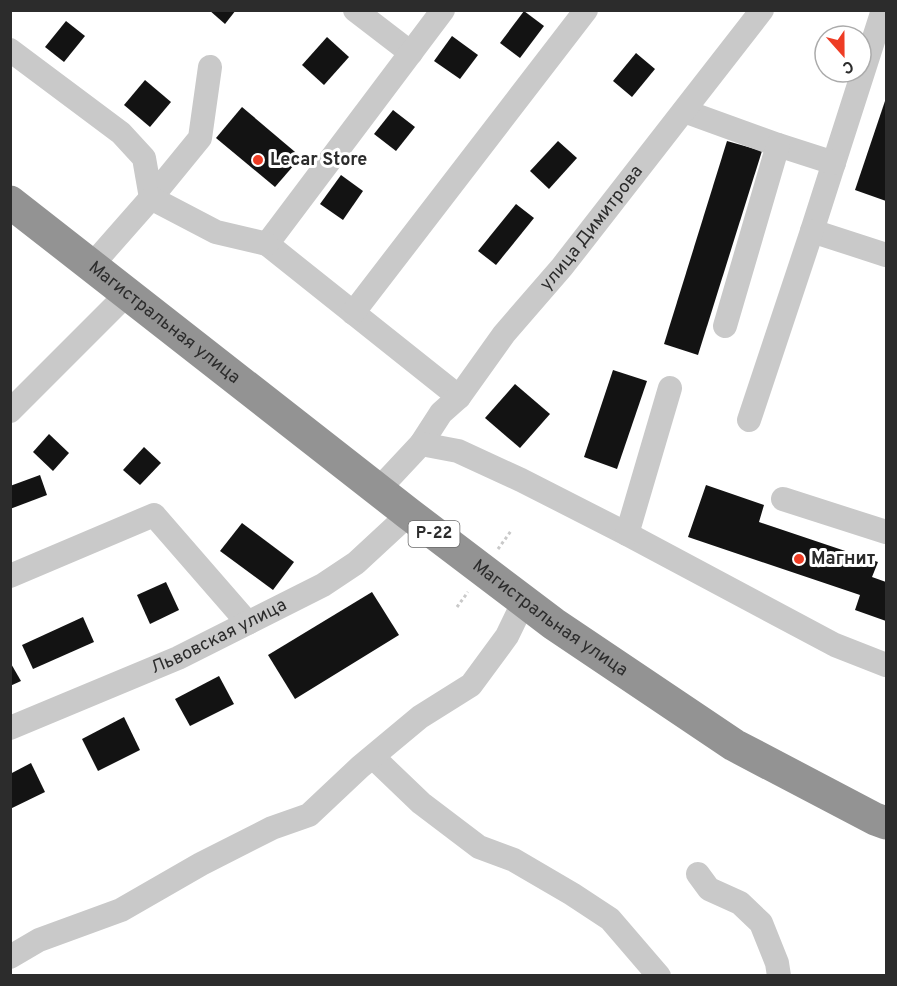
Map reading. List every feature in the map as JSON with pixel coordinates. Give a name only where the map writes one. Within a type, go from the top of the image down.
[{"type":"highway","name":"Магистральная улица","points":[[10,202],[378,490],[554,624],[734,745],[886,823]]},
{"type":"street","points":[[355,10],[411,53]]},
{"type":"street","points":[[267,244],[443,10]]},
{"type":"street","points":[[353,313],[586,10]]},
{"type":"street","name":"улица Димитрова","points":[[378,490],[421,444],[441,414],[459,397],[504,334],[562,267],[762,10]]},
{"type":"street","points":[[749,420],[883,10]]},
{"type":"street","points":[[10,50],[121,133],[144,158],[151,198]]},
{"type":"street","points":[[92,265],[200,138],[210,67]]},
{"type":"street","points":[[684,111],[834,163]]},
{"type":"street","points":[[725,326],[778,145]]},
{"type":"street","points":[[151,198],[216,232],[267,244],[459,397]]},
{"type":"street","points":[[812,231],[886,255]]},
{"type":"street","points":[[10,411],[128,293]]},
{"type":"street","points":[[627,534],[670,388]]},
{"type":"street","points":[[421,444],[458,451],[521,480],[835,645],[886,665]]},
{"type":"street","points":[[783,499],[886,532]]},
{"type":"street","name":"Львовская улица","points":[[10,728],[178,658],[323,585],[356,563],[409,514]]},
{"type":"street","points":[[10,576],[154,516],[248,623]]},
{"type":"street","points":[[10,957],[39,940],[121,910],[201,864],[272,828],[309,815],[420,717],[471,685],[507,636],[524,601]]},
{"type":"street","points":[[373,757],[421,803],[479,847],[514,861],[610,919],[659,975]]},
{"type":"street","points":[[698,874],[709,889],[740,903],[761,923],[777,963],[779,975]]},
{"type":"building","points":[[209,10],[236,10],[225,24]]},
{"type":"building","points":[[524,11],[544,26],[520,58],[500,43]]},
{"type":"building","points":[[66,21],[85,36],[64,62],[45,47]]},
{"type":"building","points":[[452,36],[478,55],[460,79],[434,61]]},
{"type":"building","points":[[327,37],[349,57],[324,85],[302,65]]},
{"type":"building","points":[[636,53],[655,69],[632,97],[613,81]]},
{"type":"building","points":[[145,80],[171,102],[150,127],[124,105]]},
{"type":"building","points":[[886,98],[886,201],[855,190]]},
{"type":"building","points":[[242,107],[301,157],[275,187],[216,138]]},
{"type":"building","points":[[393,110],[415,127],[396,151],[374,134]]},
{"type":"building","points":[[558,141],[577,158],[549,189],[530,171]]},
{"type":"building","points":[[727,141],[762,151],[698,355],[664,344]]},
{"type":"building","points":[[341,175],[363,191],[343,220],[320,204]]},
{"type":"building","points":[[516,204],[534,218],[496,265],[478,251]]},
{"type":"building","points":[[613,370],[647,381],[617,469],[584,457]]},
{"type":"building","points":[[515,384],[550,414],[520,448],[485,418]]},
{"type":"building","points":[[49,434],[69,453],[53,471],[33,452]]},
{"type":"building","points":[[144,447],[161,463],[140,485],[123,470]]},
{"type":"building","points":[[40,475],[47,495],[10,509],[10,486]]},
{"type":"building","points":[[706,485],[764,505],[759,522],[878,562],[872,577],[886,582],[886,621],[855,610],[860,595],[688,537]]},
{"type":"building","points":[[242,523],[294,562],[273,590],[220,551]]},
{"type":"building","points":[[166,582],[179,610],[150,624],[137,595]]},
{"type":"building","points":[[372,592],[399,635],[295,699],[268,655]]},
{"type":"building","points":[[83,617],[94,642],[33,669],[22,645]]},
{"type":"building","points":[[10,662],[21,681],[10,686]]},
{"type":"building","points":[[219,676],[234,704],[190,726],[175,699]]},
{"type":"building","points":[[124,717],[140,750],[98,771],[82,739]]},
{"type":"building","points":[[31,763],[45,792],[10,809],[10,774]]},
{"type":"place","name":"Lecar Store","points":[[258,160]]},
{"type":"place","name":"Магнит","points":[[799,559]]}]
